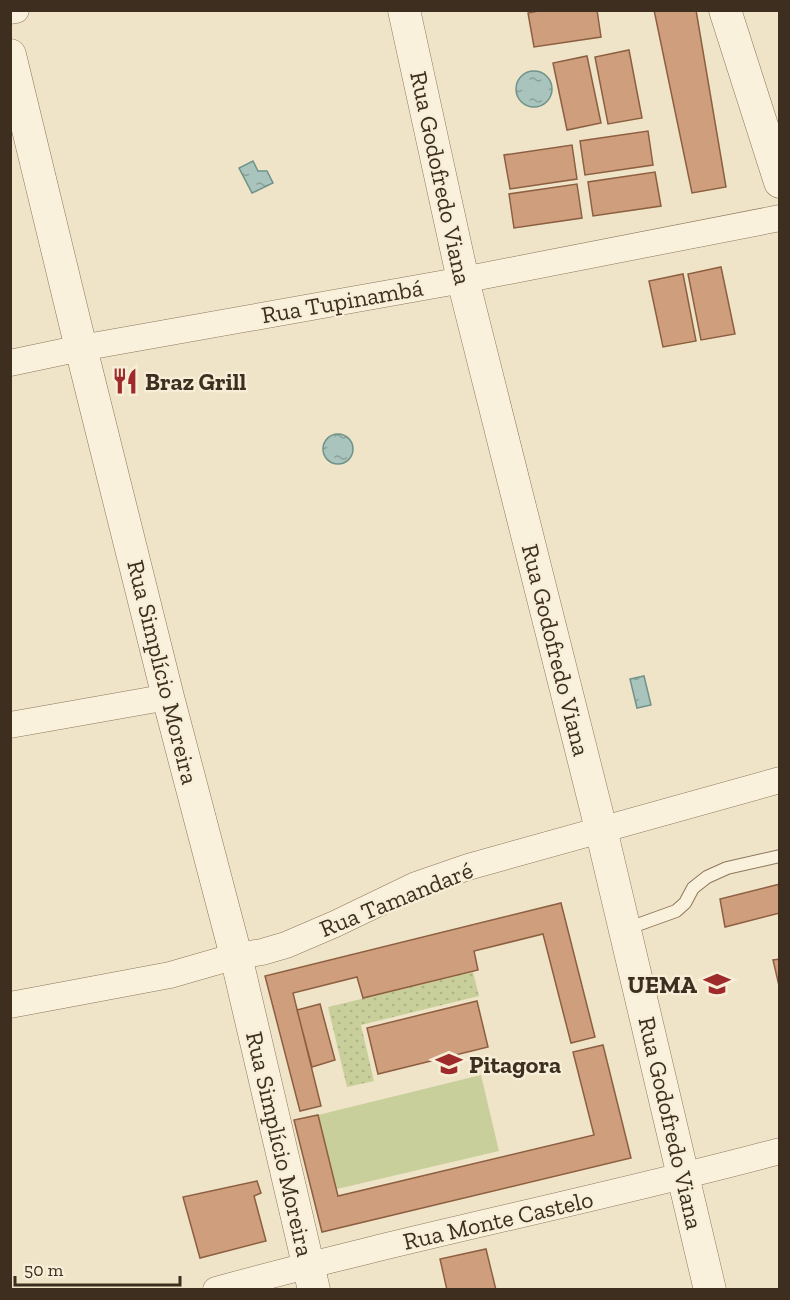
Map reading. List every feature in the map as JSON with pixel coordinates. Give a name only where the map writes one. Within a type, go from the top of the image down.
[{"type":"street","points":[[10,11],[16,10]]},
{"type":"street","name":"Rua Godofredo Viana","points":[[404,10],[463,280],[601,829],[710,1290]]},
{"type":"street","points":[[725,10],[780,182]]},
{"type":"street","name":"Rua Simplício Moreira","points":[[10,55],[168,698],[236,956],[310,1277]]},
{"type":"street","name":"Rua Tupinambá","points":[[10,363],[81,348],[463,280],[780,218]]},
{"type":"street","points":[[10,724],[168,698]]},
{"type":"street","name":"Rua Tamandaré","points":[[10,1005],[170,975],[236,956],[286,945],[416,885],[447,874],[780,780]]},
{"type":"street","name":"Rua Monte Castelo","points":[[216,1290],[310,1277],[780,1151]]},
{"type":"lane","points":[[625,929],[676,911],[685,903],[693,888],[707,877],[727,868],[780,856]]},
{"type":"green space","points":[[473,972],[479,996],[361,1025],[374,1081],[347,1087],[328,1007]]},
{"type":"green space","points":[[481,1075],[499,1151],[337,1189],[318,1115]]},
{"type":"water","points":[[534,71],[546,77],[552,89],[546,101],[534,107],[522,101],[516,89],[522,77]]},
{"type":"water","points":[[253,161],[258,171],[267,171],[273,183],[252,193],[239,168]]},
{"type":"water","points":[[338,434],[348,439],[353,449],[348,459],[338,464],[328,459],[323,449],[328,439]]},
{"type":"water","points":[[644,676],[651,705],[637,708],[630,679]]},
{"type":"building","points":[[544,10],[597,10],[601,37],[534,47],[528,13]]},
{"type":"building","points":[[654,10],[696,10],[726,187],[692,193]]},
{"type":"building","points":[[629,50],[642,118],[608,124],[595,57]]},
{"type":"building","points":[[587,56],[601,123],[567,130],[553,63]]},
{"type":"building","points":[[648,131],[653,165],[585,175],[580,141]]},
{"type":"building","points":[[572,145],[577,179],[510,189],[504,155]]},
{"type":"building","points":[[655,172],[661,206],[593,216],[588,182]]},
{"type":"building","points":[[577,184],[582,218],[514,228],[509,194]]},
{"type":"building","points":[[721,267],[735,334],[701,340],[688,274]]},
{"type":"building","points":[[683,274],[696,341],[663,347],[649,281]]},
{"type":"building","points":[[780,884],[780,913],[725,927],[720,899]]},
{"type":"building","points":[[561,903],[595,1037],[571,1043],[543,934],[474,951],[478,970],[363,998],[357,977],[293,993],[321,1106],[300,1111],[265,976]]},
{"type":"building","points":[[780,959],[780,990],[773,960]]},
{"type":"building","points":[[477,1001],[488,1047],[378,1074],[367,1028]]},
{"type":"building","points":[[320,1004],[335,1060],[312,1067],[297,1010]]},
{"type":"building","points":[[603,1045],[631,1158],[322,1232],[294,1120],[318,1115],[338,1196],[594,1135],[573,1052]]},
{"type":"building","points":[[257,1181],[261,1193],[254,1196],[266,1241],[200,1258],[183,1197]]},
{"type":"building","points":[[486,1249],[496,1290],[447,1290],[440,1259]]},
{"type":"place","name":"Braz Grill","points":[[125,381]]},
{"type":"place","name":"UEMA","points":[[717,984]]},
{"type":"place","name":"Pitagora","points":[[449,1064]]}]
